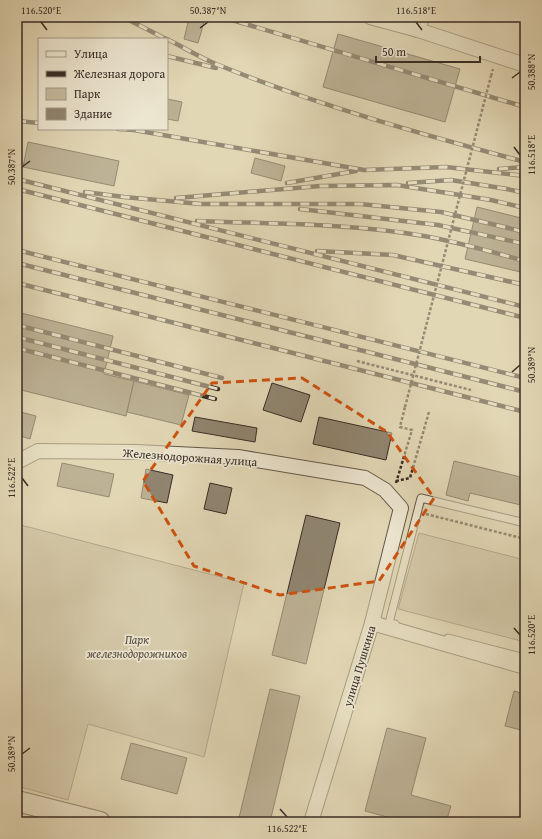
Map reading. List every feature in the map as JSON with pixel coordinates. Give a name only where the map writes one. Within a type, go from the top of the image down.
[{"type":"street","points":[[370,17],[420,24],[525,66]]},
{"type":"street","name":"Железнодорожная улица","points":[[17,462],[38,451],[136,452],[238,457],[365,478],[386,490],[401,508]]},
{"type":"street","name":"улица Пушкина","points":[[311,822],[372,623],[401,508]]},
{"type":"street","points":[[372,623],[525,667]]},
{"type":"street","points":[[17,800],[100,822]]},
{"type":"lane","points":[[525,523],[421,498],[389,622],[525,658]]},
{"type":"path","points":[[401,508],[396,482],[412,430],[400,427],[491,76]]},
{"type":"path","points":[[357,361],[472,390]]},
{"type":"path","points":[[396,482],[410,478],[429,412]]},
{"type":"path","points":[[418,512],[525,540]]},
{"type":"highlighted area","points":[[302,378],[387,432],[434,498],[379,581],[280,595],[194,566],[143,481],[212,383]]},
{"type":"green space","name":"Парк железнодорожников","points":[[17,524],[244,583],[204,757],[88,724],[68,800],[17,786]]},
{"type":"green space","points":[[419,533],[525,560],[525,642],[398,609]]},
{"type":"building","points":[[189,18],[204,22],[198,43],[184,39]]},
{"type":"building","points":[[338,34],[460,69],[445,122],[323,87]]},
{"type":"building","points":[[168,99],[182,102],[178,121],[168,119]]},
{"type":"building","points":[[28,142],[119,161],[114,186],[23,167]]},
{"type":"building","points":[[255,158],[285,166],[281,181],[251,173]]},
{"type":"building","points":[[477,207],[525,219],[525,273],[465,259]]},
{"type":"building","points":[[17,312],[113,336],[104,374],[134,381],[126,416],[17,389]]},
{"type":"building","points":[[134,381],[189,395],[181,425],[127,412]]},
{"type":"building","points":[[272,383],[310,395],[301,422],[263,410]]},
{"type":"building","points":[[17,411],[36,416],[30,439],[17,435]]},
{"type":"building","points":[[195,417],[257,428],[255,442],[192,431]]},
{"type":"building","points":[[319,417],[392,433],[386,460],[313,444]]},
{"type":"building","points":[[454,461],[525,478],[525,506],[470,493],[468,501],[446,495]]},
{"type":"building","points":[[62,463],[114,474],[109,497],[57,486]]},
{"type":"building","points":[[146,469],[173,475],[167,503],[141,498]]},
{"type":"building","points":[[210,483],[232,488],[226,514],[204,509]]},
{"type":"building","points":[[306,515],[340,523],[306,664],[272,655]]},
{"type":"building","points":[[270,689],[300,696],[270,822],[238,822]]},
{"type":"building","points":[[514,691],[525,694],[525,731],[505,726]]},
{"type":"building","points":[[387,728],[426,738],[411,795],[451,806],[446,822],[406,822],[365,811]]},
{"type":"building","points":[[131,743],[187,758],[177,794],[121,779]]},
{"type":"railway","points":[[123,17],[164,38]]},
{"type":"railway","points":[[222,17],[525,107]]},
{"type":"railway","points":[[168,40],[216,64],[292,93],[369,118],[525,162]]},
{"type":"railway","points":[[168,56],[216,68]]},
{"type":"railway","points":[[17,121],[38,123]]},
{"type":"railway","points":[[134,130],[364,170],[446,167],[525,176]]},
{"type":"railway","points":[[499,169],[525,167]]},
{"type":"railway","points":[[287,183],[356,171]]},
{"type":"railway","points":[[17,179],[525,307]]},
{"type":"railway","points":[[408,183],[451,180],[525,193]]},
{"type":"railway","points":[[176,198],[320,186],[397,185],[491,200],[525,208]]},
{"type":"railway","points":[[17,189],[525,318]]},
{"type":"railway","points":[[85,192],[201,204],[360,204],[441,212],[525,232]]},
{"type":"railway","points":[[300,209],[438,225],[525,244]]},
{"type":"railway","points":[[197,221],[339,226],[396,232],[449,241],[525,261]]},
{"type":"railway","points":[[17,250],[525,378]]},
{"type":"railway","points":[[317,251],[393,255],[525,285]]},
{"type":"railway","points":[[17,263],[525,392]]},
{"type":"railway","points":[[17,283],[525,412]]},
{"type":"railway","points":[[17,325],[222,378]]},
{"type":"railway","points":[[17,337],[218,389]]},
{"type":"railway","points":[[17,348],[215,399]]}]
